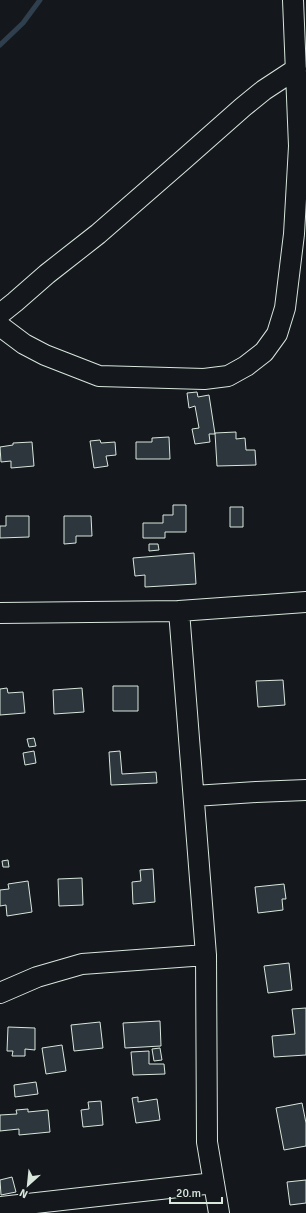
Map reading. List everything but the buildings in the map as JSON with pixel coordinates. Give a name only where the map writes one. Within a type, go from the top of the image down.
[{"type":"street","points":[[0,326],[24,344],[99,376],[204,379],[228,376],[246,366],[264,352],[277,334],[285,308],[294,234],[299,146],[293,0]]},
{"type":"street","points":[[0,314],[47,274],[98,234],[243,107],[264,90],[296,69]]},
{"type":"street","points":[[0,613],[179,611],[306,602]]},
{"type":"street","points":[[179,611],[206,955],[207,1142],[219,1213]]},
{"type":"street","points":[[194,796],[306,790]]},
{"type":"street","points":[[0,993],[37,977],[82,964],[206,955]]},
{"type":"street","points":[[0,1207],[214,1183]]},
{"type":"waterway","points":[[0,45],[23,23],[40,0]]}]
